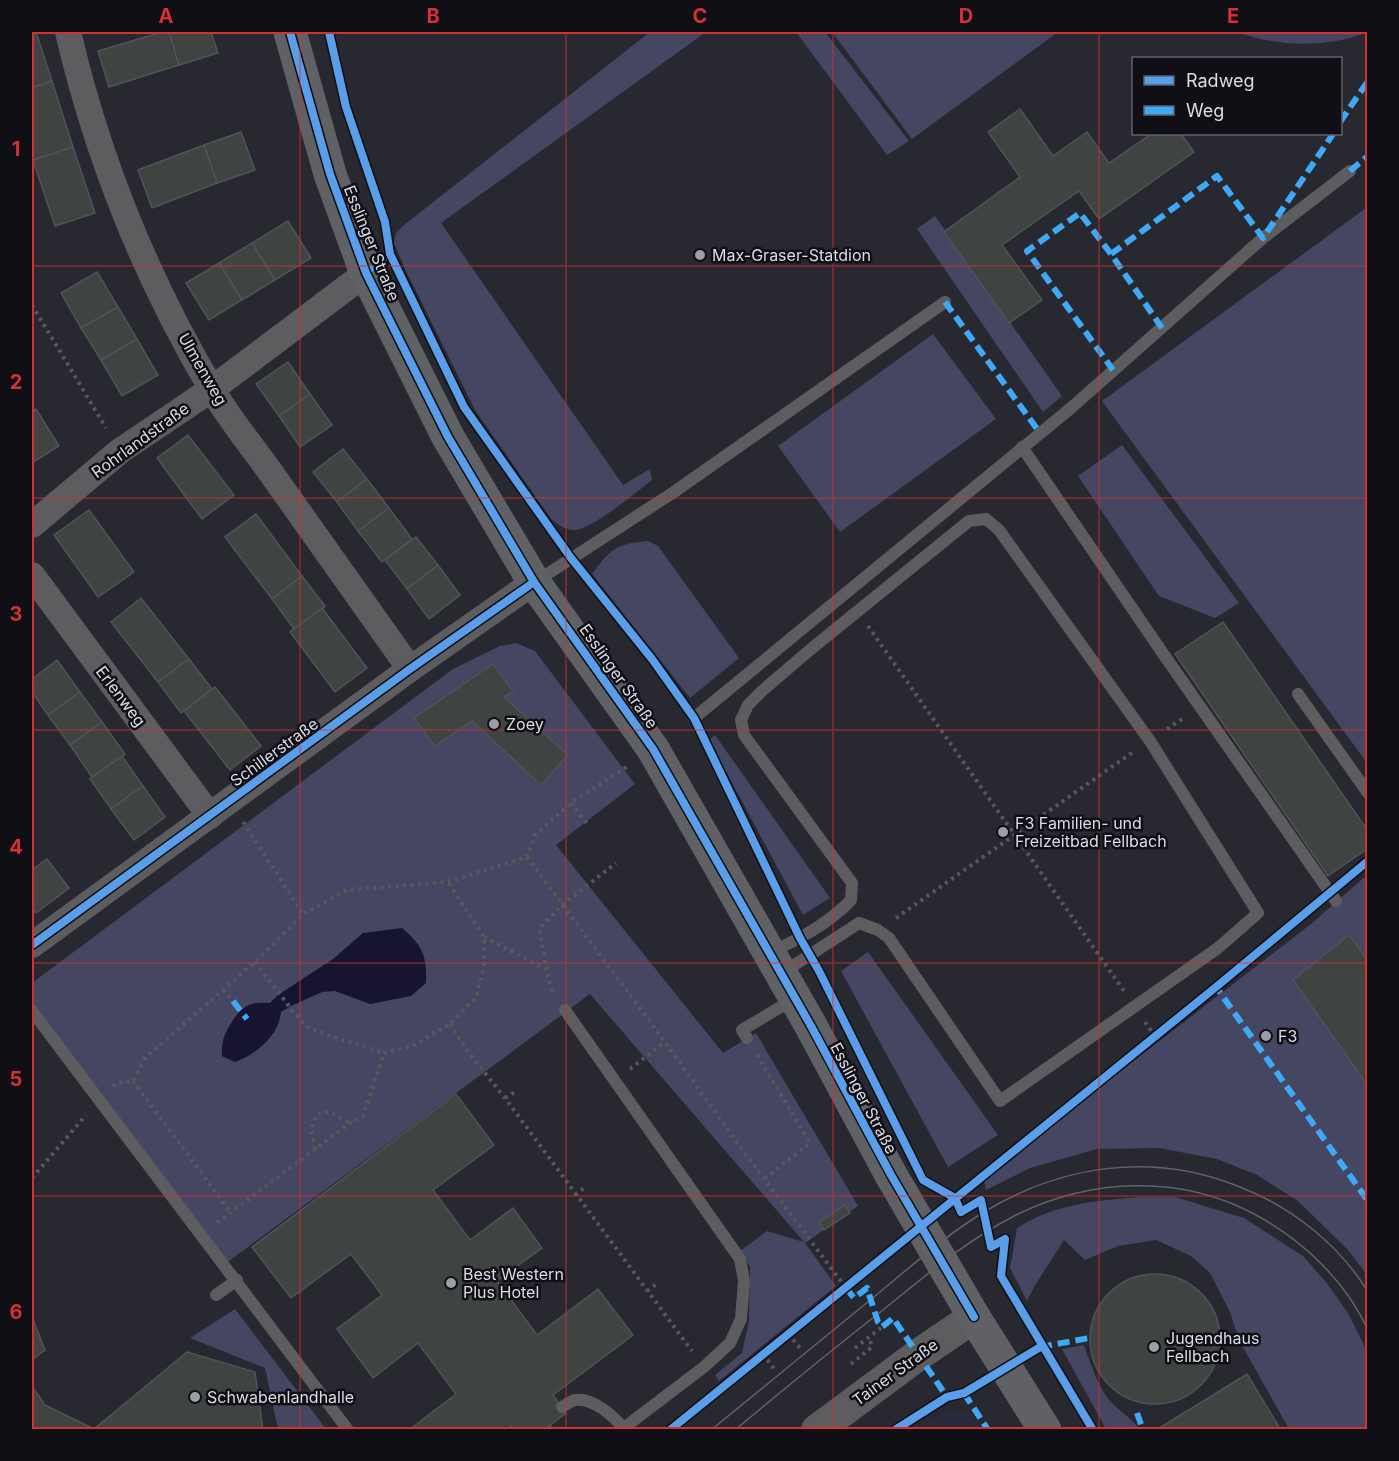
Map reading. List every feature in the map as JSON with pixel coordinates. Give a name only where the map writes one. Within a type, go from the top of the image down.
[{"type":"main road","name":"Esslinger Straße","points":[[290,32],[330,174],[366,273],[448,437],[534,582],[653,749],[782,975],[891,1175],[974,1317],[1045,1430]]},
{"type":"street","name":"Ulmenweg","points":[[68,32],[78,76],[110,173],[141,255],[212,389],[410,669]]},
{"type":"street","name":"Rohrlandstraße","points":[[32,525],[120,451],[212,389],[366,273]]},
{"type":"street","name":"Erlenweg","points":[[32,576],[220,809]]},
{"type":"street","name":"Schillerstraße","points":[[32,945],[410,669],[534,582]]},
{"type":"street","name":"Tainer Straße","points":[[817,1430],[918,1354],[974,1317]]},
{"type":"lane","points":[[694,718],[1071,408],[1263,238],[1350,171]]},
{"type":"lane","points":[[534,582],[674,492],[945,302]]},
{"type":"lane","points":[[1022,447],[1333,896]]},
{"type":"lane","points":[[747,1038],[742,1030],[782,975],[800,938],[828,921],[851,900],[852,883],[744,735],[741,720],[748,705],[811,649],[969,521],[986,519],[999,530],[1150,741],[1258,913],[1218,948],[1000,1101],[889,938],[879,930],[859,923],[782,975]]},
{"type":"lane","points":[[1298,694],[1368,793]]},
{"type":"lane","points":[[562,1407],[575,1400],[591,1403],[607,1412],[622,1429],[704,1367],[730,1343],[741,1319],[744,1281],[740,1259],[565,1010]]},
{"type":"lane","points":[[32,1011],[348,1430]]},
{"type":"lane","points":[[216,1295],[237,1280]]},
{"type":"path","points":[[32,305],[107,429]]},
{"type":"path","points":[[571,558],[652,659],[694,718],[800,938]]},
{"type":"path","points":[[858,612],[1155,1036]]},
{"type":"path","points":[[879,930],[1201,706]]},
{"type":"path","points":[[527,857],[536,834],[571,803],[620,771]]},
{"type":"path","points":[[571,803],[589,826]]},
{"type":"path","points":[[220,809],[303,914]]},
{"type":"path","points":[[133,1081],[145,1058],[255,962],[303,914],[347,890],[447,882],[527,857]]},
{"type":"path","points":[[527,857],[846,1288]]},
{"type":"path","points":[[565,1010],[552,992],[539,929],[563,904],[616,863]]},
{"type":"path","points":[[447,882],[484,937],[547,970]]},
{"type":"path","points":[[1216,987],[1333,896]]},
{"type":"path","points":[[255,962],[307,1027],[384,1053],[412,1046],[450,1024],[476,998],[484,966],[484,937]]},
{"type":"path","points":[[810,955],[830,992]]},
{"type":"path","points":[[819,972],[828,966]]},
{"type":"path","points":[[223,990],[233,1001]]},
{"type":"path","points":[[450,1024],[472,1057],[505,1098],[704,1367]]},
{"type":"path","points":[[747,1038],[810,1143],[764,1179]]},
{"type":"path","points":[[615,1081],[664,1042]]},
{"type":"path","points":[[133,1081],[231,1212],[350,1123],[363,1116],[384,1053]]},
{"type":"path","points":[[32,1178],[98,1098],[116,1083],[133,1081]]},
{"type":"path","points":[[505,1098],[515,1092]]},
{"type":"path","points":[[315,1149],[310,1129],[317,1114],[329,1112],[350,1123]]},
{"type":"path","points":[[575,1195],[584,1188]]},
{"type":"path","points":[[647,1291],[657,1284]]},
{"type":"path","points":[[855,1348],[882,1327]]},
{"type":"path","points":[[788,1334],[801,1349]]},
{"type":"path","points":[[867,1352],[872,1347],[869,1337]]},
{"type":"path","points":[[763,1354],[775,1370]]},
{"type":"shaded area","points":[[650,32],[706,32],[441,223],[623,485],[650,469],[652,480],[602,518],[581,529],[573,530],[564,528],[552,520],[475,410],[394,243],[396,233],[404,225]]},
{"type":"shaded area","points":[[796,32],[825,32],[909,141],[887,155]]},
{"type":"shaded area","points":[[832,32],[1058,32],[912,139]]},
{"type":"shaded area","points":[[1237,32],[1368,32],[1336,41],[1302,44],[1269,41]]},
{"type":"shaded area","points":[[1366,208],[1368,210],[1367,763],[1102,401]]},
{"type":"shaded area","points":[[935,216],[1062,396],[1043,412],[917,229]]},
{"type":"shaded area","points":[[933,334],[996,419],[840,532],[778,446]]},
{"type":"shaded area","points":[[1122,445],[1239,603],[1215,618],[1159,596],[1078,476]]},
{"type":"shaded area","points":[[648,541],[658,546],[739,658],[690,698],[592,574],[604,558],[615,549]]},
{"type":"shaded area","points":[[516,643],[535,651],[635,784],[556,845],[723,1053],[756,1033],[858,1206],[805,1243],[836,1286],[719,1381],[715,1375],[742,1353],[749,1320],[750,1267],[740,1251],[767,1231],[804,1242],[590,994],[225,1264],[32,1011],[32,983],[453,669],[500,646]]},
{"type":"shaded area","points":[[715,735],[830,898],[803,915],[709,740]]},
{"type":"shaded area","name":"F3","points":[[1367,875],[1367,1275],[1348,1250],[1298,1201],[1257,1175],[1217,1159],[1159,1148],[1097,1149],[1030,1168],[986,1190],[983,1177],[1311,924]]},
{"type":"shaded area","points":[[402,928],[419,946],[426,966],[426,983],[411,996],[370,1004],[335,991],[322,992],[281,1012],[276,1029],[271,1036],[251,1054],[235,1062],[222,1056],[222,1045],[226,1033],[233,1020],[245,1007],[258,1003],[270,1003],[278,995],[333,959],[363,933]]},
{"type":"shaded area","points":[[868,952],[998,1135],[948,1167],[841,971]]},
{"type":"shaded area","points":[[1142,1197],[1175,1197],[1244,1218],[1303,1256],[1326,1282],[1348,1313],[1368,1356],[1367,1429],[1289,1429],[1239,1340],[1230,1312],[1210,1273],[1191,1256],[1156,1240],[1118,1246],[1085,1260],[1064,1240],[1027,1301],[1010,1268],[1017,1228],[1061,1208]]},
{"type":"shaded area","points":[[235,1309],[326,1429],[278,1429],[265,1368],[190,1338]]},
{"type":"shaded area","points":[[1084,1345],[1095,1375],[1107,1397],[1139,1429],[1106,1429],[1062,1349]]},
{"type":"shaded area","points":[[959,1409],[971,1414],[981,1429],[912,1429],[929,1419]]},
{"type":"building","points":[[32,32],[36,32],[52,81],[32,88]]},
{"type":"building","points":[[162,32],[169,32],[179,65],[109,87],[98,51]]},
{"type":"building","points":[[169,32],[211,32],[218,53],[179,65]]},
{"type":"building","points":[[52,81],[73,147],[33,160],[32,88]]},
{"type":"building","points":[[1020,109],[1053,156],[1087,132],[1109,163],[1150,135],[1182,135],[1194,152],[1099,219],[1079,191],[1002,245],[1042,300],[1009,323],[944,232],[1020,177],[988,132]]},
{"type":"building","points":[[241,132],[255,170],[217,183],[204,145]]},
{"type":"building","points":[[204,145],[217,183],[152,208],[138,170]]},
{"type":"building","points":[[73,147],[95,213],[55,226],[33,160]]},
{"type":"building","points":[[288,221],[311,258],[275,280],[252,243]]},
{"type":"building","points":[[252,243],[275,280],[242,300],[219,263]]},
{"type":"building","points":[[219,263],[242,300],[209,320],[186,283]]},
{"type":"building","points":[[97,272],[118,307],[81,328],[61,293]]},
{"type":"building","points":[[118,307],[137,339],[101,360],[81,328]]},
{"type":"building","points":[[137,339],[158,375],[122,396],[101,360]]},
{"type":"building","points":[[288,362],[310,394],[279,416],[256,384]]},
{"type":"building","points":[[310,394],[332,425],[300,447],[279,416]]},
{"type":"building","points":[[36,409],[59,446],[32,463],[32,411]]},
{"type":"building","points":[[188,435],[234,495],[202,519],[157,458]]},
{"type":"building","points":[[343,449],[367,479],[337,502],[313,472]]},
{"type":"building","points":[[367,479],[389,508],[358,531],[337,502]]},
{"type":"building","points":[[389,508],[412,539],[382,562],[358,531]]},
{"type":"building","points":[[89,510],[134,572],[98,597],[54,535]]},
{"type":"building","points":[[256,514],[302,576],[272,599],[225,537]]},
{"type":"building","points":[[416,537],[438,565],[407,589],[385,560]]},
{"type":"building","points":[[438,565],[460,595],[429,619],[407,589]]},
{"type":"building","points":[[302,576],[325,606],[294,629],[272,599]]},
{"type":"building","points":[[141,598],[189,659],[158,682],[111,622]]},
{"type":"building","points":[[322,608],[367,668],[335,692],[290,632]]},
{"type":"building","points":[[1223,622],[1368,831],[1368,848],[1328,876],[1175,654]]},
{"type":"building","points":[[189,659],[212,689],[181,713],[158,682]]},
{"type":"building","points":[[57,660],[80,692],[48,715],[32,692],[32,679]]},
{"type":"building","points":[[493,664],[513,691],[504,697],[568,755],[541,785],[472,721],[435,746],[414,718]]},
{"type":"building","points":[[215,687],[261,746],[230,770],[184,711]]},
{"type":"building","points":[[80,692],[102,722],[70,745],[48,715]]},
{"type":"building","points":[[102,722],[125,754],[92,777],[70,745]]},
{"type":"building","points":[[122,756],[143,786],[111,809],[90,779]]},
{"type":"building","points":[[143,786],[165,817],[134,840],[111,809]]},
{"type":"building","points":[[47,859],[69,888],[36,913],[32,907],[32,870]]},
{"type":"building","name":"F3","points":[[1349,935],[1368,961],[1368,1086],[1293,980]]},
{"type":"building","points":[[456,1094],[494,1145],[433,1190],[470,1240],[513,1208],[542,1248],[497,1281],[537,1335],[598,1289],[633,1335],[553,1395],[566,1413],[544,1430],[514,1430],[511,1426],[507,1430],[409,1430],[456,1394],[418,1343],[373,1378],[337,1329],[382,1295],[351,1254],[291,1298],[252,1247]]},
{"type":"building","points":[[845,1205],[850,1213],[824,1230],[819,1222]]},
{"type":"building","name":"Jugendhaus Fellbach","points":[[1155,1274],[1180,1279],[1201,1293],[1215,1314],[1220,1339],[1215,1364],[1201,1385],[1180,1399],[1155,1404],[1130,1399],[1109,1385],[1095,1364],[1090,1339],[1095,1314],[1109,1293],[1130,1279]]},
{"type":"building","points":[[32,1317],[45,1350],[32,1360]]},
{"type":"building","name":"Schwabenlandhalle","points":[[187,1352],[255,1372],[263,1430],[32,1430],[33,1388],[45,1405],[94,1429]]},
{"type":"building","points":[[1247,1374],[1281,1430],[1156,1430]]},
{"type":"tram line","points":[[711,1430],[954,1232],[1014,1196],[1045,1183],[1077,1174],[1109,1168],[1175,1169],[1208,1176],[1240,1187],[1277,1205],[1312,1229],[1343,1258],[1368,1292]]},
{"type":"tram line","points":[[735,1430],[963,1247],[1016,1215],[1045,1203],[1105,1188],[1167,1187],[1197,1192],[1256,1215],[1290,1237],[1335,1278],[1359,1312],[1368,1330]]},
{"type":"marked path","points":[[1342,119],[1368,81]]},
{"type":"marked path","points":[[1162,328],[1111,254],[1217,176],[1263,238],[1332,135]]},
{"type":"marked path","points":[[1350,171],[1368,156]]},
{"type":"marked path","points":[[1111,254],[1080,213],[1027,251],[1113,370]]},
{"type":"marked path","points":[[366,273],[390,254]]},
{"type":"marked path","points":[[945,302],[1040,433]]},
{"type":"marked path","points":[[1213,990],[1216,987],[1368,1201]]},
{"type":"marked path","points":[[233,1001],[247,1019]]},
{"type":"marked path","points":[[846,1288],[854,1298],[867,1288],[878,1322],[882,1327],[893,1318],[947,1397]]},
{"type":"marked path","points":[[1040,1347],[1089,1338]]},
{"type":"marked path","points":[[964,1393],[988,1430]]},
{"type":"marked path","points":[[1137,1413],[1143,1430]]},
{"type":"cycle path","points":[[290,32],[330,174],[366,273],[448,437],[534,582],[653,749],[811,1026],[891,1175],[974,1317]]},
{"type":"cycle path","points":[[329,32],[346,107],[385,222],[390,254],[464,407],[571,558],[652,659],[694,718],[800,938],[819,971],[923,1180],[955,1198],[961,1212],[981,1200],[991,1247],[1005,1239],[1001,1276],[1093,1430]]},
{"type":"cycle path","points":[[32,945],[410,669],[534,582]]},
{"type":"cycle path","points":[[670,1430],[1368,861]]},
{"type":"cycle path","points":[[895,1430],[947,1397],[964,1393],[1042,1346]]},
{"type":"place","name":"Max-Graser-Statdion","points":[[700,255]]},
{"type":"place","name":"Zoey","points":[[494,724]]},
{"type":"place","name":"F3 Familien- und Freizeitbad Fellbach","points":[[1003,832]]},
{"type":"place","name":"F3","points":[[1266,1036]]},
{"type":"place","name":"Best Western Plus Hotel","points":[[451,1283]]},
{"type":"place","name":"Jugendhaus Fellbach","points":[[1154,1347]]},
{"type":"place","name":"Schwabenlandhalle","points":[[195,1397]]}]
